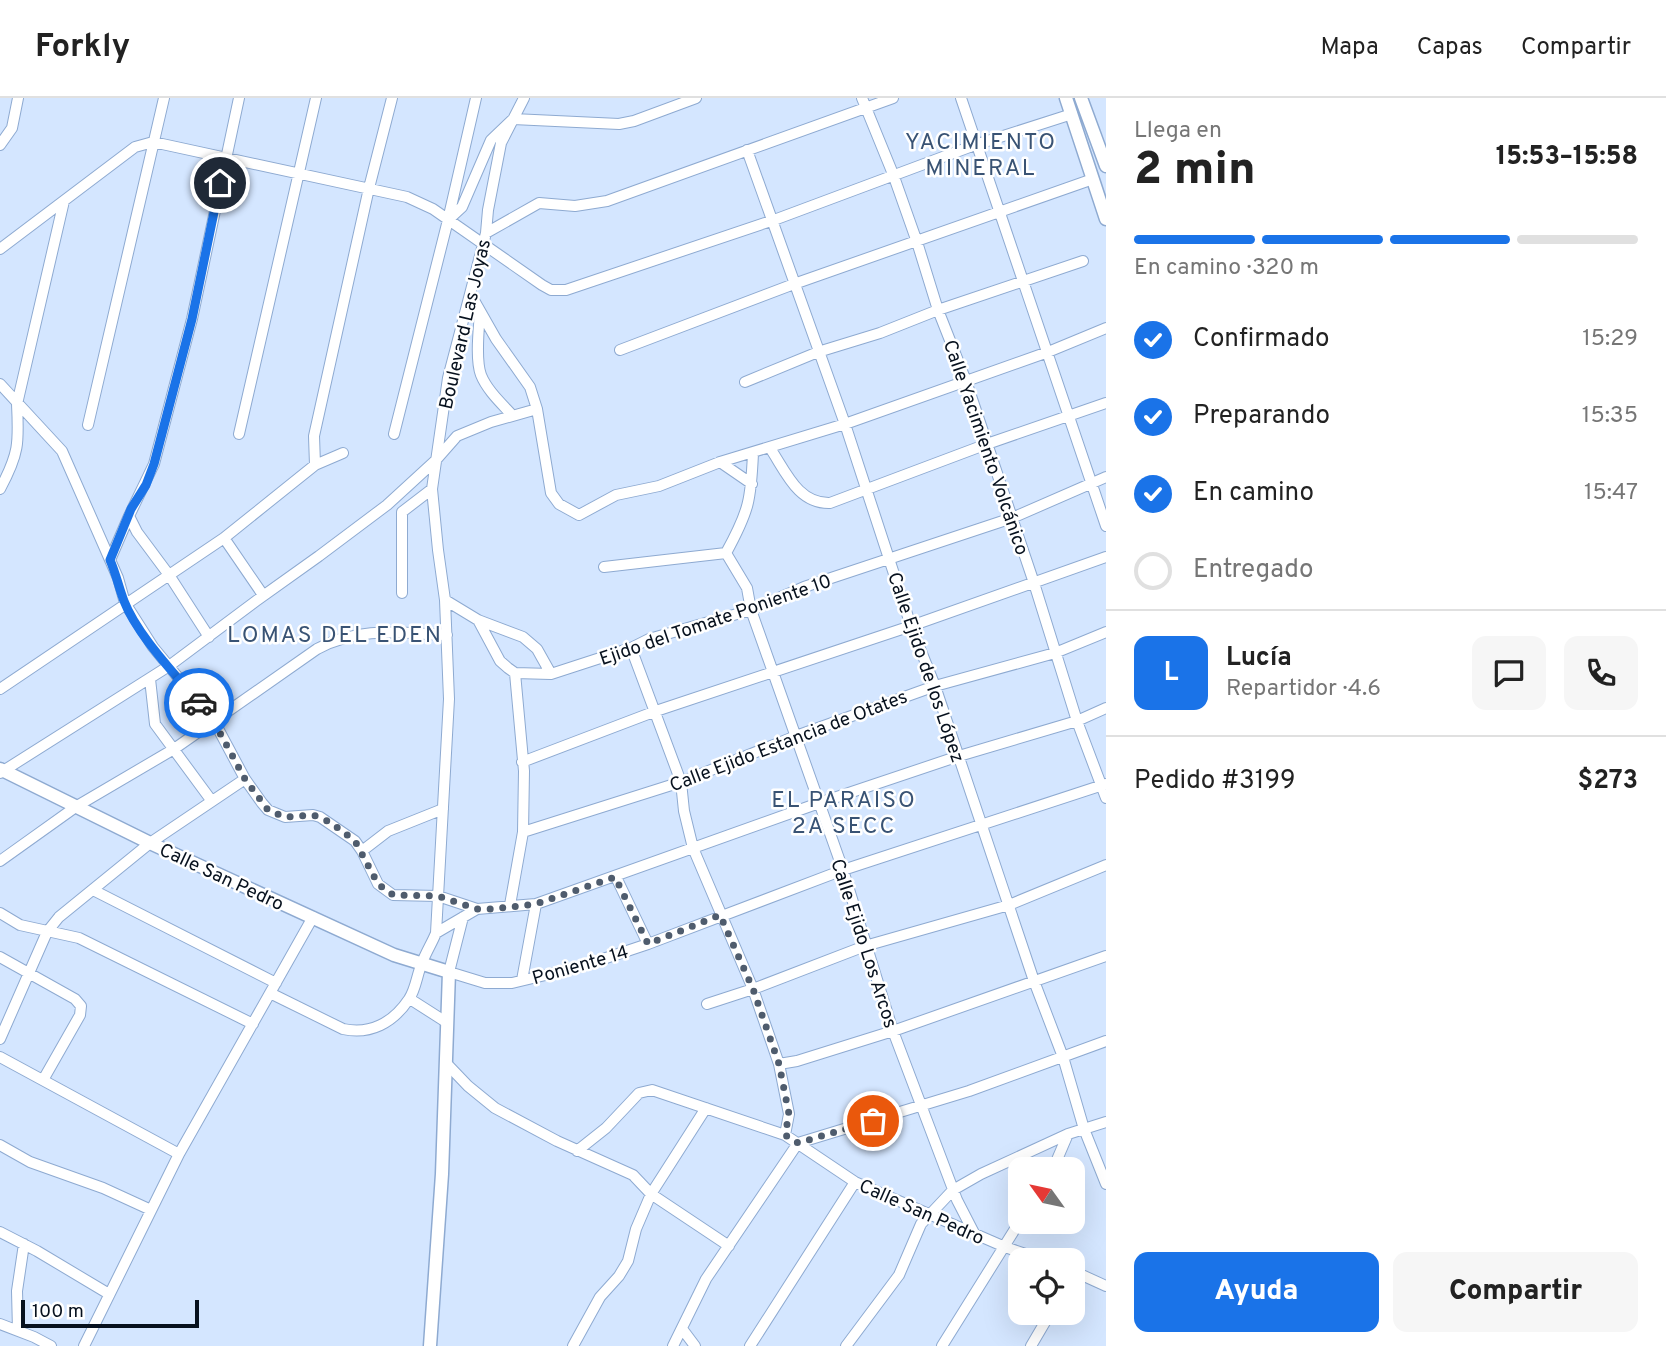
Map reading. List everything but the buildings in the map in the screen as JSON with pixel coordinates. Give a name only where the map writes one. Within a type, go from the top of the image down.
[{"type":"street","points":[[0,145],[12,128],[18,98]]},
{"type":"street","points":[[88,425],[164,98]]},
{"type":"street","points":[[110,560],[154,464],[192,319],[239,98]]},
{"type":"street","points":[[239,433],[316,98]]},
{"type":"street","points":[[315,465],[314,436],[369,188],[392,98]]},
{"type":"street","points":[[394,434],[476,98]]},
{"type":"street","name":"Boulevard Las Joyas","points":[[436,933],[449,699],[445,600],[432,489],[448,378],[485,239],[501,143],[524,98]]},
{"type":"street","points":[[448,220],[462,207],[491,140],[513,119],[619,124],[696,98]]},
{"type":"street","points":[[485,239],[539,203],[575,206],[607,201],[747,150],[863,103],[893,98]]},
{"type":"street","points":[[961,98],[1106,526]]},
{"type":"street","points":[[1066,98],[1106,219]]},
{"type":"street","points":[[1081,98],[1106,164]]},
{"type":"street","name":"Calle Yacimiento Volcánico","points":[[863,103],[892,174],[938,310],[966,381],[1077,721],[1103,784],[1106,798]]},
{"type":"street","points":[[0,249],[135,148],[153,142],[369,188],[422,203],[485,239],[501,256],[551,290],[566,290],[774,220],[975,145],[1072,114]]},
{"type":"street","name":"Calle Ejido de los López","points":[[747,150],[774,220],[911,626],[935,686],[1034,981],[1063,1057],[1084,1129],[1106,1184]]},
{"type":"street","points":[[620,350],[794,284],[1093,179]]},
{"type":"street","points":[[0,489],[16,459],[17,404],[64,201]]},
{"type":"street","points":[[479,264],[501,256]]},
{"type":"street","points":[[745,382],[818,352],[880,333],[938,310],[1083,261]]},
{"type":"street","points":[[471,295],[496,339],[530,387],[537,409],[551,493],[559,503],[579,515],[616,495],[659,486],[720,462],[845,424],[1048,352],[1106,327]]},
{"type":"street","points":[[480,312],[480,373],[489,389],[512,415]]},
{"type":"street","points":[[0,384],[62,451],[118,578],[125,603],[153,647],[214,722],[245,779],[268,810],[285,817],[320,817],[355,841],[378,884],[393,895],[438,896],[477,909],[536,904],[819,803],[959,756],[1077,721],[1106,708]]},
{"type":"street","points":[[770,448],[797,490],[813,501],[830,503],[1106,403]]},
{"type":"street","points":[[1,771],[150,679],[209,637],[387,505],[435,461],[457,436],[512,415],[537,409]]},
{"type":"street","points":[[0,689],[224,538],[315,465],[343,453]]},
{"type":"street","points":[[604,567],[726,553],[748,511],[753,453]]},
{"type":"street","points":[[720,462],[752,484]]},
{"type":"street","name":"Ejido del Tomate Poniente 10","points":[[515,673],[551,674],[631,648],[649,639],[751,610],[804,587],[1012,518],[1106,477]]},
{"type":"street","points":[[402,512],[432,489]]},
{"type":"street","points":[[400,492],[402,593]]},
{"type":"street","points":[[130,516],[136,532],[169,575],[209,637]]},
{"type":"street","points":[[224,538],[263,595]]},
{"type":"street","name":"Calle Ejido Los Arcos","points":[[726,553],[747,588],[751,610],[843,870],[892,1031],[923,1105],[953,1190],[975,1233]]},
{"type":"street","points":[[522,762],[656,711],[911,626],[1106,556]]},
{"type":"street","points":[[445,600],[478,620],[523,637],[537,649],[551,674]]},
{"type":"street","points":[[478,620],[500,661],[515,673],[522,762],[523,832],[510,905]]},
{"type":"street","points":[[0,862],[77,806],[174,749],[332,640],[372,631],[447,635]]},
{"type":"street","name":"Calle Ejido Estancia de Otates","points":[[523,832],[681,782],[796,736],[935,686],[1055,653],[1106,632]]},
{"type":"street","points":[[631,648],[681,782],[684,811],[693,848],[753,989],[779,1064],[789,1114],[785,1135]]},
{"type":"street","points":[[150,679],[155,724],[211,800]]},
{"type":"street","name":"Calle San Pedro","points":[[1,771],[394,955],[449,972]]},
{"type":"street","points":[[0,1039],[47,932],[59,917],[150,843],[245,779]]},
{"type":"street","name":"Poniente 14","points":[[449,972],[485,984],[512,983],[579,967],[648,944],[843,870],[1103,784]]},
{"type":"street","points":[[362,851],[388,831],[443,809]]},
{"type":"street","points":[[707,1004],[865,946],[1009,905],[1106,865]]},
{"type":"street","points":[[615,877],[648,944]]},
{"type":"street","points":[[93,890],[276,983]]},
{"type":"street","points":[[522,980],[536,904]]},
{"type":"street","points":[[270,993],[329,1024],[353,1031],[377,1028],[410,999],[422,962],[436,933],[477,909]]},
{"type":"street","points":[[0,914],[20,925],[79,938],[253,1024]]},
{"type":"street","points":[[84,1346],[179,1154],[313,917]]},
{"type":"street","points":[[430,1346],[442,1174],[449,972],[463,917]]},
{"type":"street","points":[[779,1064],[797,1061],[892,1031],[1106,956]]},
{"type":"street","points":[[0,957],[75,999],[82,1010],[43,1080]]},
{"type":"street","points":[[410,999],[446,1022]]},
{"type":"street","points":[[673,1346],[706,1279],[798,1143],[923,1105],[1106,1041]]},
{"type":"street","points":[[0,1057],[179,1154]]},
{"type":"street","points":[[444,1061],[468,1086],[495,1108],[633,1175],[651,1194],[729,1247]]},
{"type":"street","name":"Calle San Pedro","points":[[577,1150],[607,1128],[639,1093],[652,1090],[785,1135],[855,1182],[1008,1248]]},
{"type":"street","points":[[573,1346],[600,1297],[619,1276],[628,1261],[636,1228],[651,1194],[706,1108]]},
{"type":"street","points":[[846,1346],[899,1275],[915,1234],[930,1213],[953,1190],[981,1174],[1068,1134],[1106,1122]]},
{"type":"street","points":[[1058,1157],[1068,1134]]},
{"type":"street","points":[[0,1145],[30,1162],[103,1188],[151,1210]]},
{"type":"street","points":[[750,1346],[855,1182]]},
{"type":"street","points":[[0,1232],[109,1294]]},
{"type":"street","points":[[942,1346],[1012,1234]]},
{"type":"street","points":[[18,1330],[17,1291],[23,1244]]},
{"type":"street","points":[[1085,1279],[1106,1286]]},
{"type":"street","points":[[0,1324],[51,1346]]},
{"type":"street","points":[[1031,1346],[1043,1325]]},
{"type":"street","points":[[682,1330],[695,1346]]},
{"type":"way so far","points":[[199,703],[214,722],[245,779],[268,810],[285,817],[313,815],[330,822],[355,841],[378,884],[393,895],[438,896],[477,909],[493,909],[536,904],[615,877],[648,944],[720,915],[753,989],[779,1064],[789,1114],[785,1135],[798,1143],[873,1121]]},
{"type":"district","name":"YACIMIENTO MINERAL","points":[[981,154]]},
{"type":"district","name":"LOMAS DEL EDEN","points":[[335,634]]},
{"type":"district","name":"EL PARAISO 2A SECC","points":[[844,812]]},
{"type":"route","points":[[199,703],[141,629],[125,603],[110,560],[131,509],[146,485],[154,464],[192,319],[220,183]]}]
